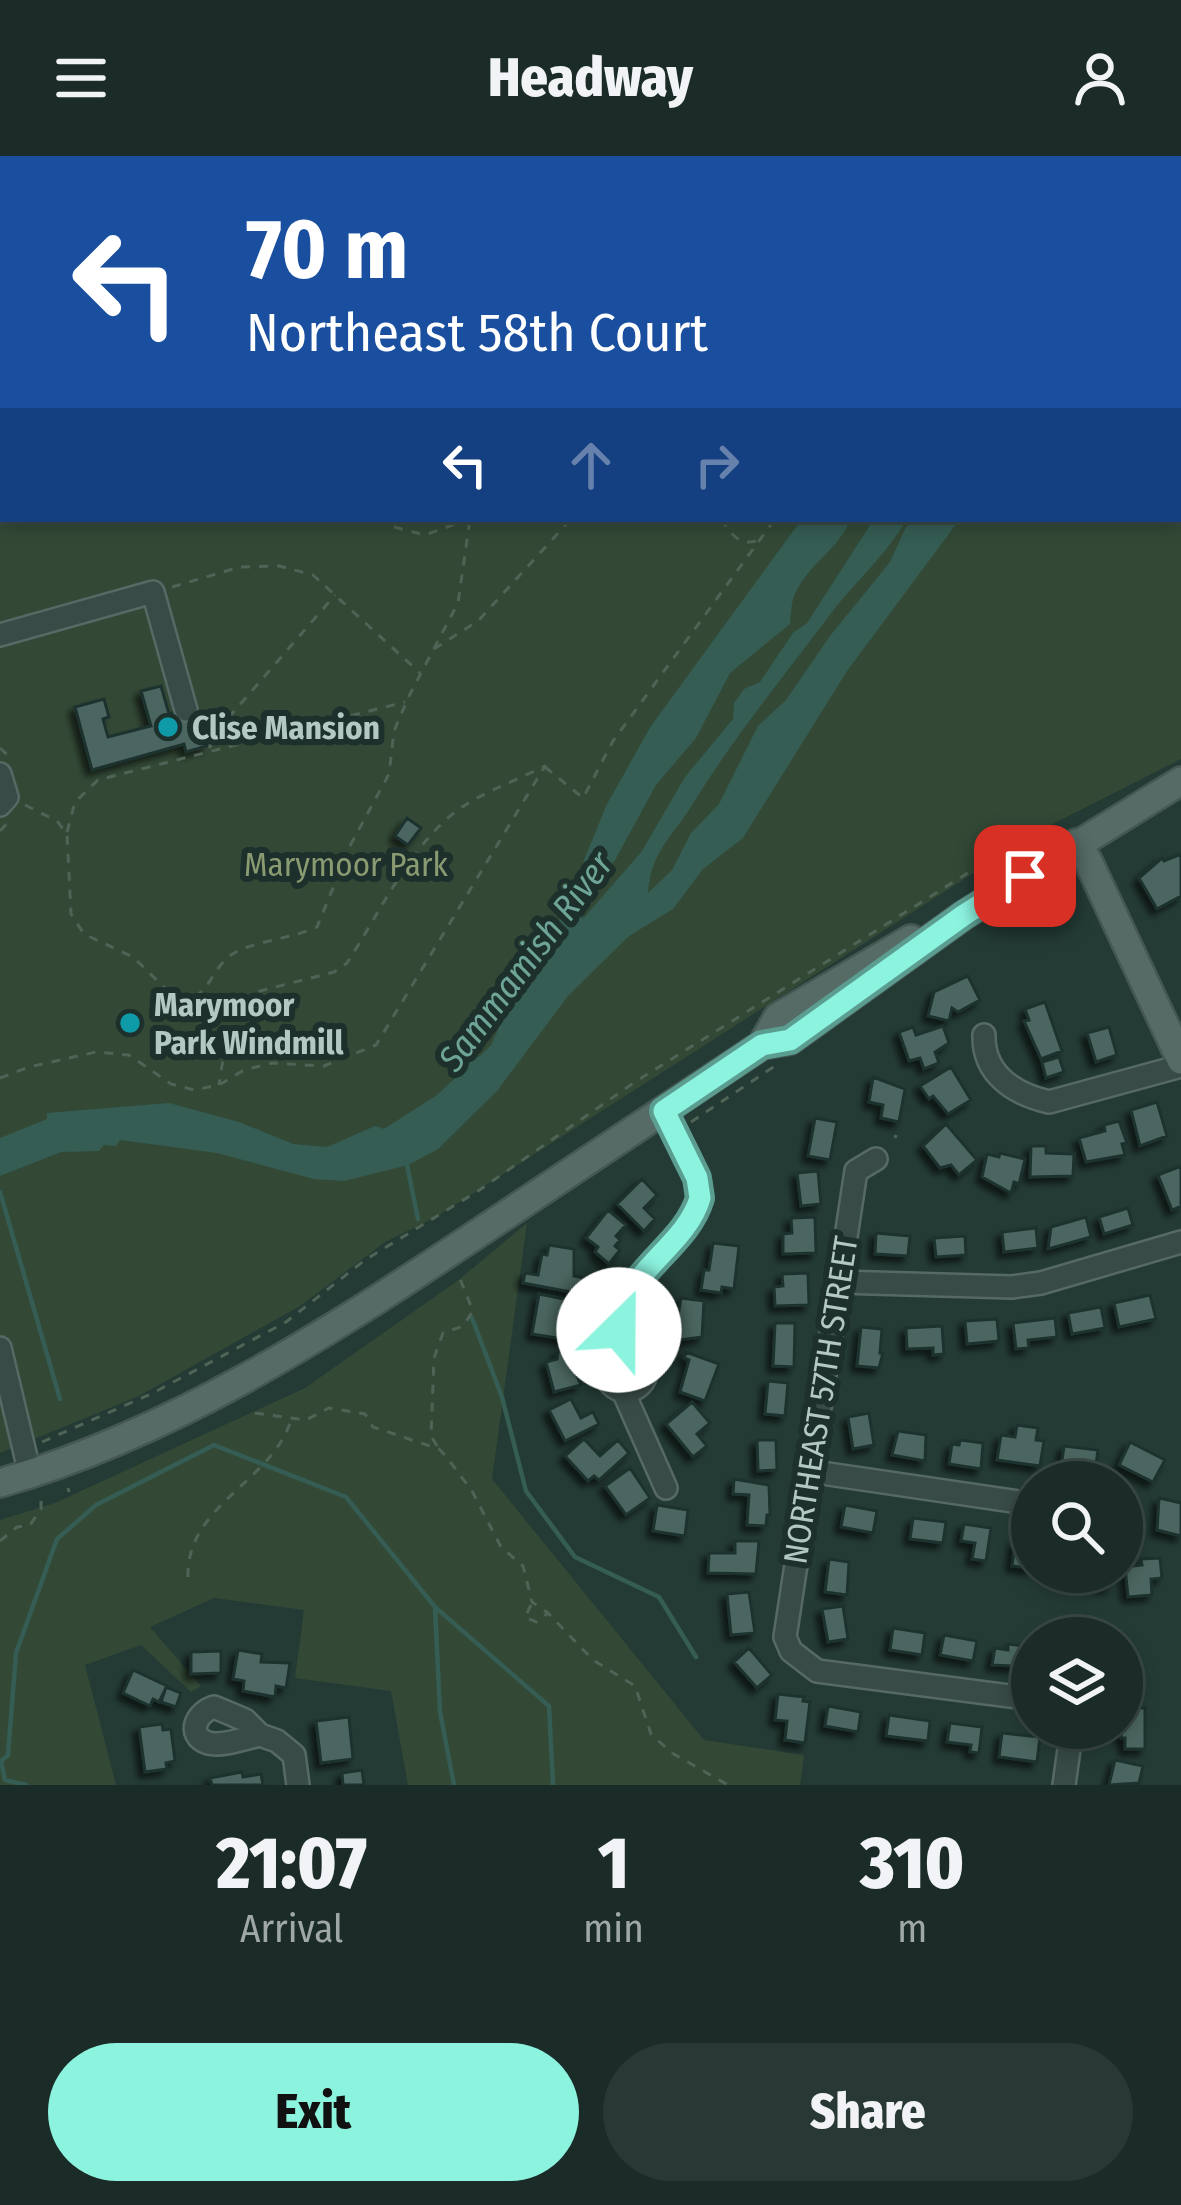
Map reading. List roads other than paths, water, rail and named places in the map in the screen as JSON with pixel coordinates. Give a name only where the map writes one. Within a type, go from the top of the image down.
[{"type":"main road","points":[[0,1483],[171,1417],[323,1335],[762,1045],[778,1017],[901,943],[964,915],[1181,781]]},
{"type":"main road","points":[[1076,843],[1181,1063]]},
{"type":"street","points":[[0,635],[153,592],[186,710]]},
{"type":"street","points":[[0,774],[3,801]]},
{"type":"street","points":[[984,1035],[991,1064],[1002,1081],[1028,1097],[1048,1102],[1181,1063]]},
{"type":"street","points":[[620,1352],[619,1313],[626,1295],[679,1234],[700,1198],[697,1178],[664,1111]]},
{"type":"street","name":"NORTHEAST 57TH STREET","points":[[876,1159],[856,1171],[785,1637],[791,1651],[817,1670],[1011,1696]]},
{"type":"street","points":[[838,1282],[1012,1287],[1181,1242]]},
{"type":"street","points":[[0,1348],[30,1474]]},
{"type":"street","points":[[620,1352],[637,1354],[647,1370],[639,1388],[623,1391],[606,1374],[609,1361],[620,1352]]},
{"type":"street","points":[[623,1391],[666,1488]]},
{"type":"street","points":[[808,1471],[1011,1501]]},
{"type":"street","points":[[260,1735],[294,1755],[298,1785]]},
{"type":"street","points":[[1064,1785],[1069,1749]]},
{"type":"waterway","points":[[406,1160],[418,1219]]},
{"type":"waterway","points":[[0,1192],[60,1399]]},
{"type":"waterway","points":[[472,1318],[502,1397],[526,1491],[575,1557],[659,1597],[696,1657]]},
{"type":"waterway","points":[[26,1785],[5,1780],[1,1761],[8,1755],[16,1653],[57,1539],[96,1505],[214,1445],[346,1497],[435,1607],[549,1706],[553,1785]]},
{"type":"waterway","points":[[435,1607],[440,1712],[454,1785]]},
{"type":"place","name":"Clise Mansion","points":[[168,727]]},
{"type":"place","name":"Marymoor Park Windmill","points":[[130,1023]]},
{"type":"park label","name":"Marymoor Park","points":[[346,864]]},
{"type":"water label","name":"Sammamish River","points":[[525,961]]}]
